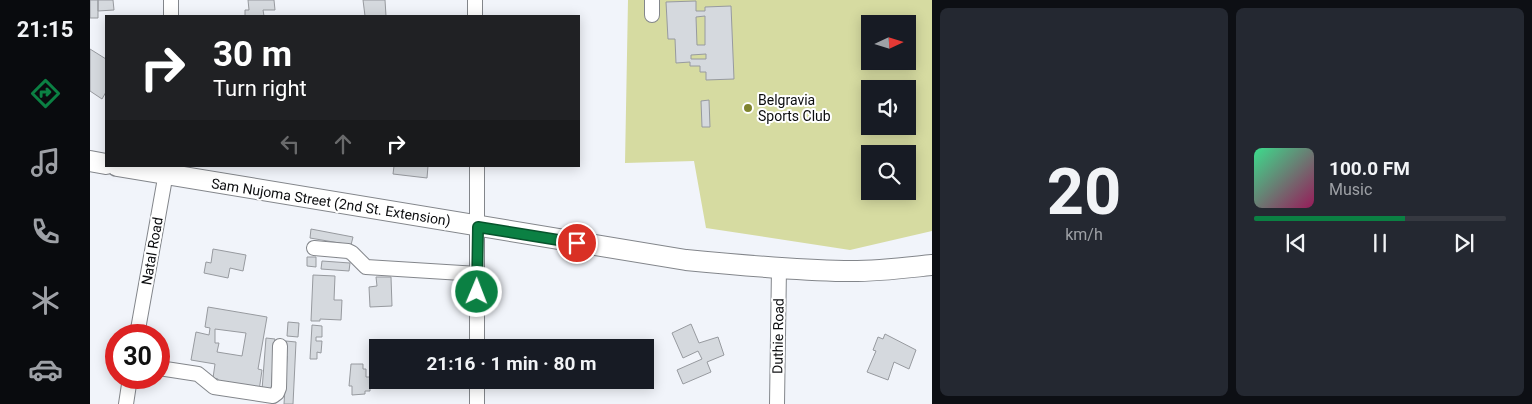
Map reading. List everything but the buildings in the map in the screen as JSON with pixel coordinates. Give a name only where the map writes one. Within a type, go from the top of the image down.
[{"type":"highway","points":[[90,161],[105,164]]},
{"type":"highway","name":"Sam Nujoma Street (2nd St. Extension)","points":[[127,167],[166,171],[478,227],[686,260],[845,272],[890,270],[932,265]]},
{"type":"street","points":[[171,0],[171,15]]},
{"type":"street","points":[[475,0],[475,15]]},
{"type":"street","points":[[652,0],[652,15]]},
{"type":"street","points":[[477,167],[477,339]]},
{"type":"street","name":"Natal Road","points":[[139,324],[166,171]]},
{"type":"street","points":[[314,248],[348,251],[366,267],[478,274]]},
{"type":"street","name":"Duthie Road","points":[[777,404],[779,268]]},
{"type":"street","points":[[170,370],[198,374],[214,386],[272,396],[277,394],[279,388],[280,346]]},
{"type":"street","points":[[126,404],[128,389]]},
{"type":"street","points":[[476,404],[477,389]]},
{"type":"green space","name":"Belgravia Sports Club","points":[[628,0],[932,0],[932,231],[850,250],[706,228],[694,161],[625,163]]},
{"type":"place","name":"Belgravia Sports Club","points":[[748,108]]},
{"type":"route","points":[[477,292],[478,227],[577,243]]}]
